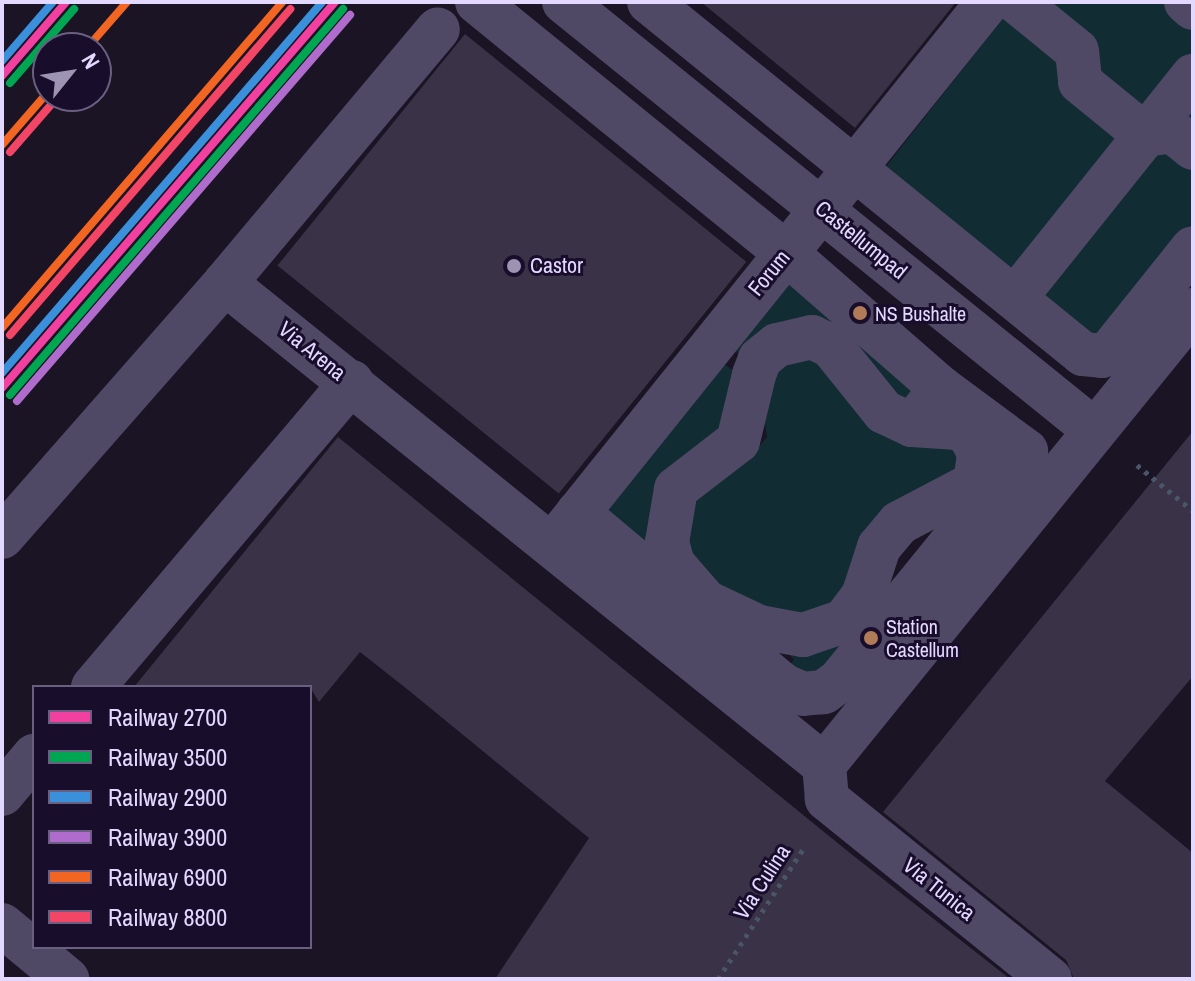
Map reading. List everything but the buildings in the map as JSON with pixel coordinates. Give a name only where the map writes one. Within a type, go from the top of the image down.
[{"type":"street","name":"Castellumpad","points":[[564,2],[1093,429]]},
{"type":"street","points":[[649,2],[856,166],[1083,354],[1102,356],[1193,248]]},
{"type":"street","name":"Forum","points":[[565,529],[988,2]]},
{"type":"street","points":[[1017,2],[1077,51],[1080,82],[1145,135],[1172,131],[1193,148]]},
{"type":"street","points":[[1186,2],[1193,8]]},
{"type":"street","points":[[2,537],[225,283],[458,9],[785,252],[941,388],[1026,451],[865,622],[844,621],[803,635],[738,632]]},
{"type":"street","points":[[1015,298],[1193,76]]},
{"type":"street","name":"Via Arena","points":[[95,685],[352,382],[225,283]]},
{"type":"street","points":[[565,529],[825,782],[1093,429],[1193,310]]},
{"type":"street","points":[[352,382],[565,529],[691,600],[738,632],[783,685],[803,694],[824,692],[839,681],[865,622],[879,547],[899,523],[975,483],[979,453],[970,435],[958,428],[912,425],[884,412],[845,360],[812,337],[777,345],[760,359],[738,441],[682,483],[669,509],[667,542],[673,564],[691,600]]},
{"type":"street","points":[[714,342],[754,375]]},
{"type":"street","points":[[912,425],[941,388]]},
{"type":"street","points":[[2,794],[32,758]]},
{"type":"street","name":"Via Tunica","points":[[825,782],[1050,979]]},
{"type":"street","points":[[2,925],[67,979]]},
{"type":"path","points":[[1093,429],[1193,511]]},
{"type":"path","name":"Via Culina","points":[[718,979],[812,835],[825,782]]},
{"type":"shaded area","points":[[1030,2],[1175,2],[1193,17],[1193,233],[1102,347],[883,170],[1012,7]]},
{"type":"shaded area","points":[[789,281],[929,390],[906,418],[850,353],[750,363],[734,350]]},
{"type":"shaded area","points":[[811,348],[953,442],[964,467],[845,605],[769,621],[687,572],[678,502],[754,453],[767,437],[759,384]]},
{"type":"shaded area","points":[[720,361],[744,378],[658,556],[594,519]]},
{"type":"shaded area","points":[[846,630],[834,672],[784,675],[794,659],[771,637]]},
{"type":"rail line","name":"2900","points":[[2,61],[53,2]]},
{"type":"rail line","name":"2700","points":[[2,76],[66,2]]},
{"type":"rail line","name":"6900","points":[[101,32],[127,2]]},
{"type":"rail line","name":"6900","points":[[2,328],[282,2]]},
{"type":"rail line","name":"2900","points":[[2,373],[322,2]]},
{"type":"rail line","name":"2700","points":[[2,388],[335,2]]},
{"type":"rail line","name":"3500","points":[[10,83],[74,9]]},
{"type":"rail line","name":"8800","points":[[10,335],[290,9]]},
{"type":"rail line","name":"3500","points":[[10,395],[343,9]]},
{"type":"rail line","name":"3900","points":[[17,401],[350,15]]},
{"type":"rail line","name":"6900","points":[[2,145],[32,110]]},
{"type":"rail line","name":"8800","points":[[10,152],[45,112]]},
{"type":"place","name":"Castor","points":[[514,266]]},
{"type":"place","name":"NS Bushalte","points":[[860,313]]},
{"type":"place","name":"Station Castellum","points":[[871,638]]}]
